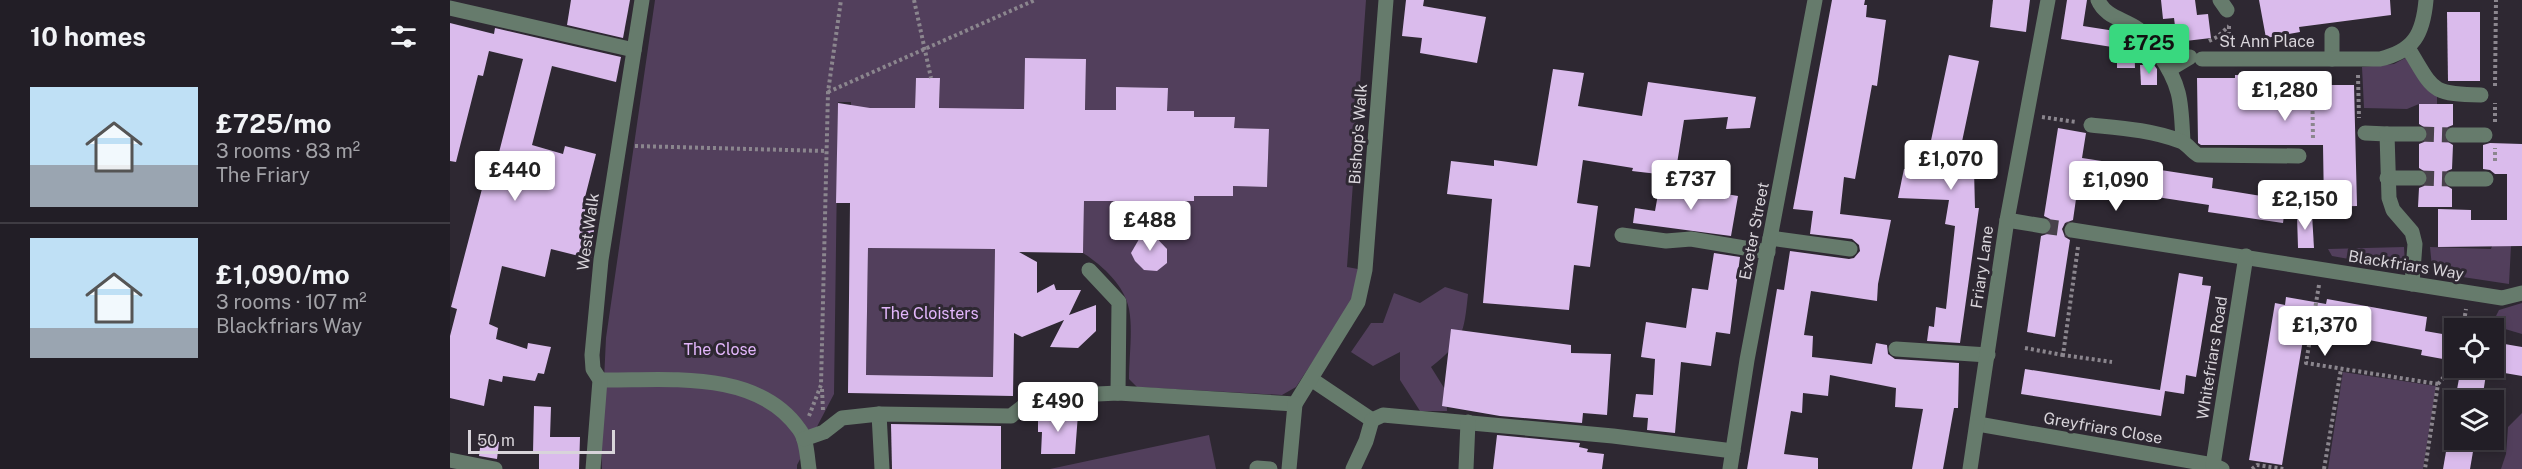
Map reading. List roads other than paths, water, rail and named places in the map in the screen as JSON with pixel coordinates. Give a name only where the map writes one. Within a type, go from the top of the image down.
[{"type":"street","name":"West Walk","points":[[593,469],[600,380],[593,369],[592,355],[601,260],[642,0]]},
{"type":"street","name":"Bishop's Walk","points":[[1295,404],[1358,302],[1365,270],[1386,0]]},
{"type":"street","name":"Exeter Street","points":[[1730,469],[1747,360],[1815,0]]},
{"type":"street","name":"Friary Lane","points":[[1970,469],[2007,219],[2048,0]]},
{"type":"street","points":[[2098,0],[2100,7],[2109,15],[2137,29],[2145,36],[2178,84],[2183,142]]},
{"type":"street","points":[[2426,0],[2420,32],[2408,48],[2431,86],[2441,92],[2481,95]]},
{"type":"street","points":[[450,8],[634,50]]},
{"type":"street","name":"St Ann Place","points":[[2332,34],[2332,59]]},
{"type":"street","name":"St Ann Place","points":[[2169,69],[2196,58],[2380,59],[2408,48]]},
{"type":"street","points":[[2091,124],[2148,132],[2183,142],[2198,155],[2299,156]]},
{"type":"street","points":[[2365,133],[2419,134]]},
{"type":"street","points":[[2453,135],[2492,133]]},
{"type":"street","points":[[2387,134],[2389,198],[2393,210],[2412,232],[2415,243],[2412,284]]},
{"type":"street","points":[[2387,178],[2419,178]]},
{"type":"street","points":[[2452,179],[2486,179]]},
{"type":"street","points":[[2007,219],[2043,226]]},
{"type":"street","name":"Blackfriars Way","points":[[2076,231],[2502,298],[2522,293]]},
{"type":"street","points":[[1623,235],[1666,241],[1691,239],[1850,249]]},
{"type":"street","name":"Whitefriars Road","points":[[2217,467],[2246,256]]},
{"type":"street","points":[[1089,270],[1119,302],[1118,393]]},
{"type":"street","points":[[1896,349],[1988,355]]},
{"type":"street","points":[[1311,379],[1372,420]]},
{"type":"street","points":[[600,380],[700,382],[742,388],[775,404],[802,434],[809,469]]},
{"type":"street","points":[[802,434],[824,432],[842,418],[879,414],[1011,416],[1035,397],[1118,393],[1295,404],[1289,469]]},
{"type":"street","points":[[879,414],[882,469]]},
{"type":"street","points":[[1353,469],[1366,441],[1372,420],[1383,415],[1733,450]]},
{"type":"street","points":[[1466,469],[1468,422]]},
{"type":"street","name":"Greyfriars Close","points":[[1978,424],[2217,467]]},
{"type":"street","points":[[2134,469],[2137,453]]},
{"type":"street","points":[[450,460],[495,469]]},
{"type":"tunnel","points":[[2419,134],[2453,135]]},
{"type":"tunnel","points":[[2419,178],[2452,179]]},
{"type":"tunnel","points":[[2043,226],[2072,230]]},
{"type":"park label","name":"The Cloisters","points":[[930,313]]},
{"type":"park label","name":"The Close","points":[[720,349]]}]
